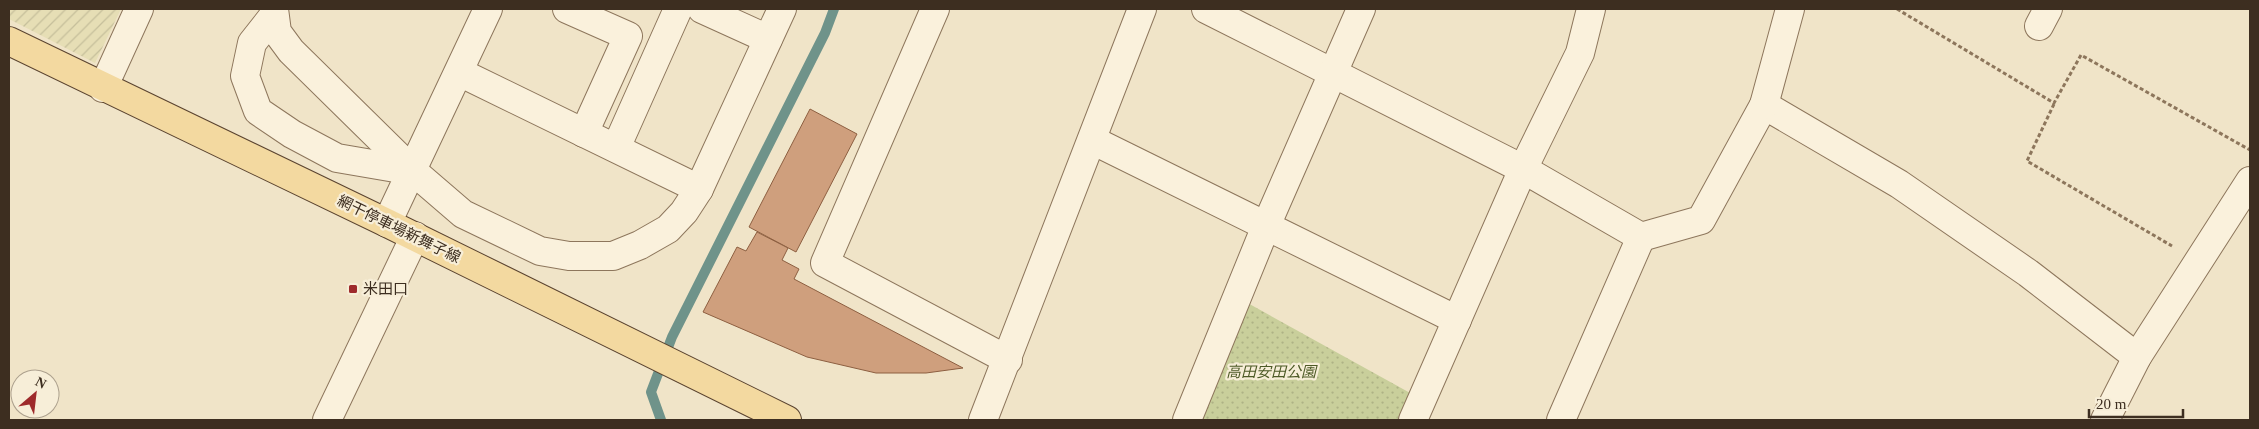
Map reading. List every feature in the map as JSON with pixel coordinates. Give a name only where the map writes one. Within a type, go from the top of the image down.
[{"type":"main road","name":"網干停車場新舞子線","points":[[9,42],[387,222],[786,420]]},
{"type":"street","points":[[103,88],[139,9]]},
{"type":"street","points":[[387,222],[413,171],[488,9]]},
{"type":"street","points":[[567,9],[628,36],[584,133]]},
{"type":"street","points":[[616,148],[678,9]]},
{"type":"street","points":[[274,12],[277,32],[291,51],[413,171],[463,214],[540,251],[569,256],[612,256],[640,245],[668,229],[684,212],[699,189],[782,9]]},
{"type":"street","points":[[935,9],[825,263],[1008,360]]},
{"type":"street","points":[[983,420],[1008,360],[1142,9]]},
{"type":"street","points":[[1206,9],[1523,170],[1641,236],[1701,220],[1764,106],[1790,9]]},
{"type":"street","points":[[1187,420],[1266,226],[1361,9]]},
{"type":"street","points":[[1413,420],[1523,170],[1580,53],[1591,9]]},
{"type":"street","points":[[713,11],[768,39]]},
{"type":"street","points":[[274,12],[252,43],[245,76],[258,111],[292,134],[337,158],[413,171]]},
{"type":"street","points":[[458,72],[699,189]]},
{"type":"street","points":[[1764,106],[1899,184],[2028,273],[2138,357]]},
{"type":"street","points":[[1092,140],[1456,320]]},
{"type":"street","points":[[2105,420],[2138,357],[2250,180]]},
{"type":"street","points":[[327,420],[415,236]]},
{"type":"street","points":[[1561,420],[1641,236]]},
{"type":"path","points":[[1897,9],[2054,103]]},
{"type":"path","points":[[2198,262],[2027,161],[2054,103],[2081,55],[2250,150]]},
{"type":"shaded area","points":[[9,9],[121,9],[95,63],[9,19]]},
{"type":"green space","name":"高田安田公園","points":[[1244,301],[1412,394],[1398,420],[1195,420]]},
{"type":"building","points":[[810,109],[857,134],[796,252],[749,227]]},
{"type":"building","points":[[757,232],[788,248],[782,260],[799,269],[794,279],[963,368],[926,373],[876,373],[807,357],[703,312],[737,247],[746,251]]},
{"type":"waterway","points":[[661,420],[651,392],[672,337],[825,33],[834,9]]},
{"type":"place","name":"米田口","points":[[353,289]]}]
